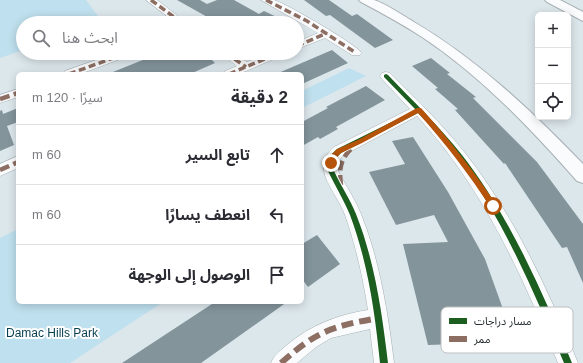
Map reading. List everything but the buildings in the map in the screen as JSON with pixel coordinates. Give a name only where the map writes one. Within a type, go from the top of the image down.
[{"type":"street","points":[[151,0],[173,16]]},
{"type":"street","points":[[266,0],[297,16]]},
{"type":"street","points":[[365,0],[404,21],[436,41],[470,66],[506,96],[543,132],[583,176]]},
{"type":"street","points":[[537,0],[559,12]]},
{"type":"street","points":[[551,0],[583,17]]},
{"type":"street","points":[[571,18],[583,24]]},
{"type":"street","points":[[304,19],[356,53]]},
{"type":"street","points":[[304,43],[327,33]]},
{"type":"street","points":[[75,72],[108,60]]},
{"type":"street","points":[[236,60],[246,67]]},
{"type":"street","points":[[234,72],[262,60]]},
{"type":"street","points":[[386,76],[444,137],[468,169],[493,206],[518,251],[545,307]]},
{"type":"street","points":[[0,99],[16,94]]},
{"type":"street","points":[[384,363],[379,318],[372,279],[353,214],[341,188],[340,166],[343,158],[360,141],[419,110]]},
{"type":"street","points":[[0,170],[16,163]]},
{"type":"street","points":[[281,363],[310,340],[327,330],[351,323],[379,318]]},
{"type":"street","points":[[564,353],[568,363]]},
{"type":"green space","points":[[0,0],[86,0],[98,16],[16,16],[16,52],[0,58]]},
{"type":"green space","points":[[349,68],[366,76],[304,107],[304,90]]},
{"type":"green space","name":"Damac Hills Park","points":[[16,230],[16,304],[160,304],[70,363],[0,363],[0,238]]},
{"type":"marked path","points":[[151,0],[173,16]]},
{"type":"marked path","points":[[266,0],[297,16]]},
{"type":"marked path","points":[[304,19],[356,53]]},
{"type":"marked path","points":[[304,43],[327,33]]},
{"type":"marked path","points":[[75,72],[108,60]]},
{"type":"marked path","points":[[236,60],[246,67]]},
{"type":"marked path","points":[[234,72],[262,60]]},
{"type":"marked path","points":[[0,99],[16,94]]},
{"type":"marked path","points":[[341,185],[340,165],[344,156],[352,148]]},
{"type":"marked path","points":[[0,170],[16,163]]},
{"type":"marked path","points":[[281,363],[309,340],[327,330],[346,324],[379,318]]},
{"type":"cycle path","points":[[386,76],[450,144],[469,169],[498,215],[524,263],[544,307]]},
{"type":"cycle path","points":[[384,363],[377,306],[365,251],[353,215],[331,171],[331,163],[333,156],[339,151],[419,110]]},
{"type":"cycle path","points":[[564,353],[568,363]]},
{"type":"route","points":[[331,163],[333,156],[339,151],[419,110],[444,137],[493,206]]}]
